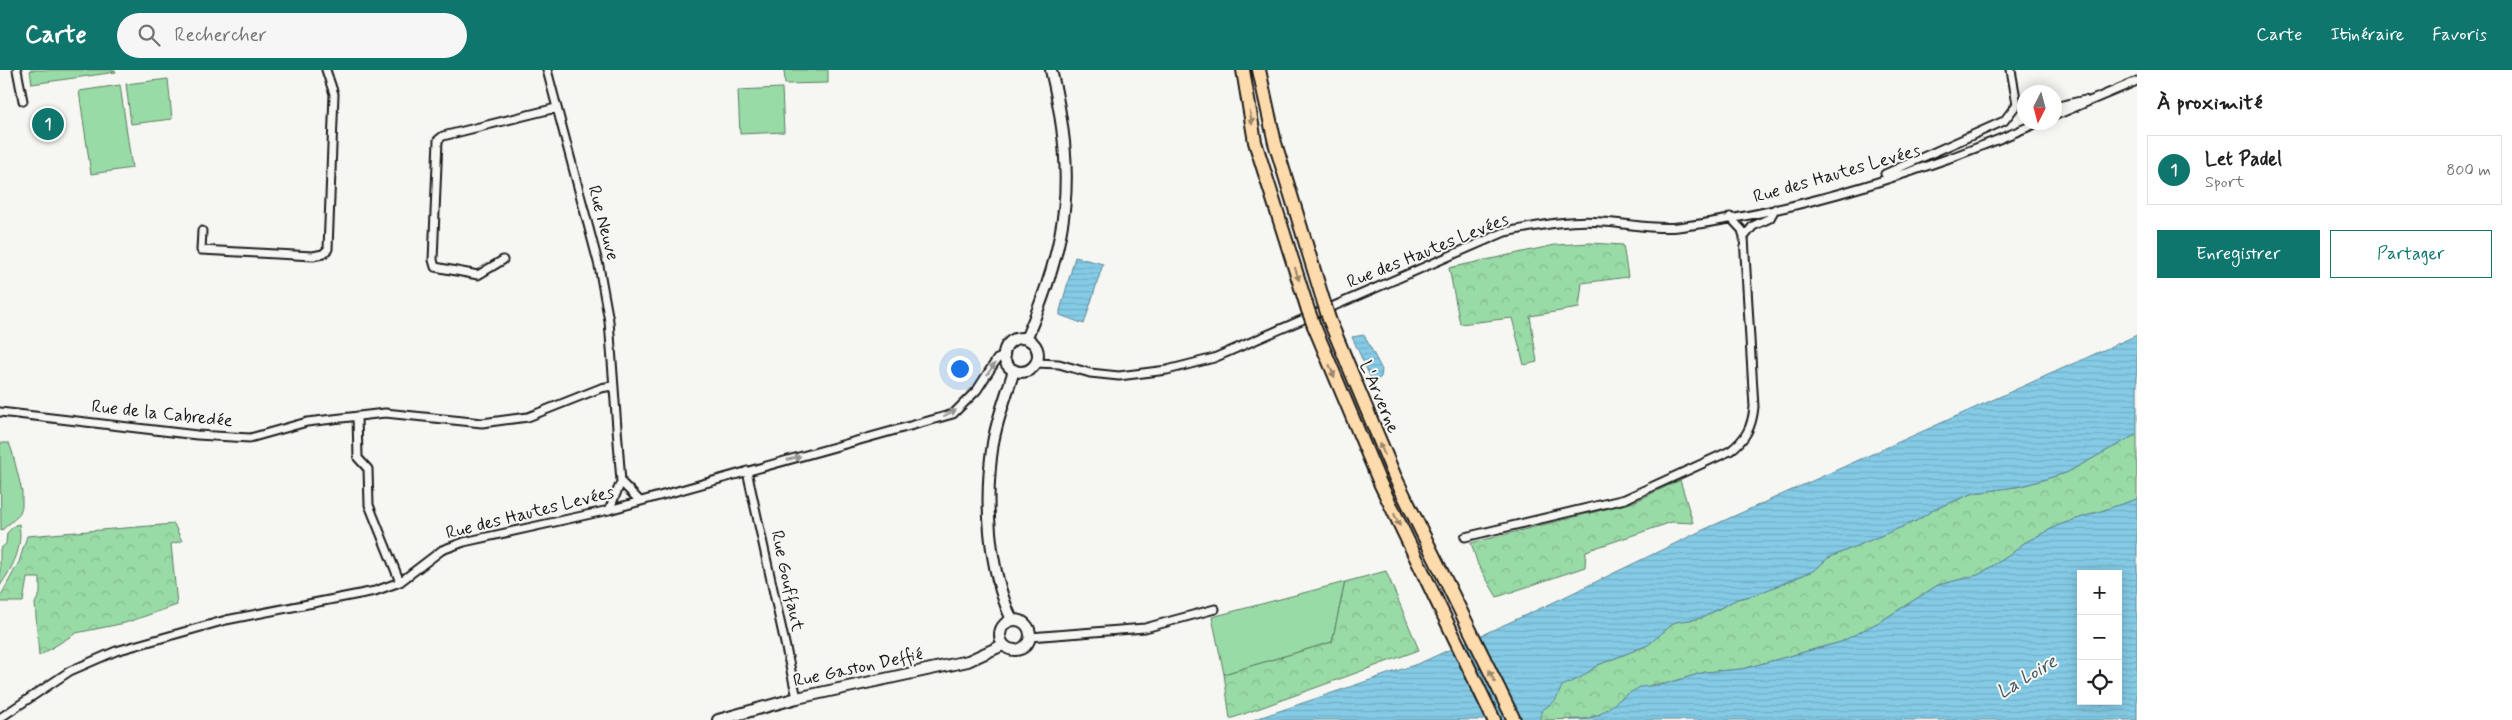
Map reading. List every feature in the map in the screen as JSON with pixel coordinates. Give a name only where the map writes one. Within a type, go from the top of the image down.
[{"type":"highway","name":"L'Arverne","points":[[1243,70],[1255,142],[1314,326],[1368,457],[1494,720]]},
{"type":"highway","name":"L'Arverne","points":[[1259,70],[1275,143],[1329,319],[1383,450],[1514,720]]},
{"type":"main road","points":[[1026,339],[1054,267],[1066,209],[1067,173],[1063,131],[1050,70]]},
{"type":"main road","points":[[1026,339],[1037,348],[1036,362],[1029,370],[1014,370],[1007,364],[1004,356],[1007,346],[1011,342],[1026,339]]},
{"type":"main road","points":[[1012,620],[997,580],[990,491],[993,443],[1014,370]]},
{"type":"main road","points":[[1012,620],[1026,624],[1030,638],[1027,645],[1020,650],[1011,650],[1003,645],[1000,631],[1004,624],[1012,620]]},
{"type":"main road","name":"Rue Gaston Deffié","points":[[718,720],[797,698],[968,661],[1003,645]]},
{"type":"street","points":[[17,70],[22,101]]},
{"type":"street","points":[[202,232],[201,250],[313,256],[323,254],[328,249],[334,94],[326,70]]},
{"type":"street","name":"Rue Neuve","points":[[547,70],[599,266],[609,321],[612,386],[621,482]]},
{"type":"street","points":[[1880,180],[1886,174],[2004,121],[2017,104],[2010,70]]},
{"type":"street","points":[[2062,113],[2137,81]]},
{"type":"street","points":[[2062,105],[2083,100],[2090,101]]},
{"type":"street","points":[[503,260],[478,275],[435,267],[433,260],[438,140],[443,136],[556,108]]},
{"type":"street","name":"Rue des Hautes Levées","points":[[1036,362],[1059,364],[1090,373],[1119,376],[1167,370],[1214,358],[1434,261],[1505,232],[1556,222],[1601,221],[1664,227],[1775,210],[1880,180],[2022,130]]},
{"type":"street","points":[[1744,237],[1753,226],[1770,218],[1775,210]]},
{"type":"street","points":[[1465,537],[1625,499],[1730,451],[1743,441],[1750,427],[1754,407],[1744,237],[1742,230],[1730,217]]},
{"type":"street","name":"Rue des Hautes Levées","points":[[0,718],[70,671],[116,652],[226,620],[375,591],[400,582],[442,550],[464,542],[609,510],[953,414],[977,390],[997,359],[1004,356]]},
{"type":"street","name":"Rue de la Cabredée","points":[[0,412],[197,435],[250,438],[306,422],[385,413],[482,423],[528,418],[601,388],[612,386]]},
{"type":"street","points":[[357,416],[358,458],[368,469],[369,505],[400,582]]},
{"type":"street","name":"Rue Gouffaut","points":[[747,471],[797,698]]},
{"type":"street","points":[[609,510],[621,482],[640,501]]},
{"type":"street","points":[[1030,638],[1145,628],[1215,610]]},
{"type":"green space","points":[[30,70],[115,70],[116,72],[32,84]]},
{"type":"green space","points":[[784,70],[828,70],[828,83],[785,84]]},
{"type":"green space","points":[[168,79],[172,119],[131,124],[126,84]]},
{"type":"green space","points":[[120,85],[132,168],[91,174],[79,91]]},
{"type":"green space","points":[[782,88],[784,132],[740,134],[738,90]]},
{"type":"green space","points":[[1591,243],[1623,245],[1628,277],[1582,283],[1579,308],[1530,316],[1537,362],[1524,365],[1512,318],[1460,324],[1449,268],[1555,245]]},
{"type":"green space","points":[[2137,434],[2137,499],[2059,525],[2024,543],[2010,555],[1978,575],[1938,585],[1881,621],[1841,642],[1742,669],[1705,672],[1665,684],[1654,684],[1626,695],[1605,712],[1587,719],[1541,720],[1541,711],[1553,702],[1561,686],[1580,678],[1598,665],[1648,645],[1675,622],[1702,618],[1737,599],[1755,595],[1815,570],[1828,558],[1916,521],[1935,509],[1974,493],[2022,486],[2066,473]]},
{"type":"green space","points":[[0,443],[9,443],[22,491],[22,507],[19,515],[1,531]]},
{"type":"green space","points":[[1680,480],[1693,523],[1672,522],[1586,551],[1585,567],[1497,597],[1478,565],[1471,543],[1634,502]]},
{"type":"green space","points":[[19,524],[20,541],[16,557],[0,586],[0,549],[6,544],[7,533],[15,525]]},
{"type":"green space","points":[[174,524],[182,541],[171,544],[177,605],[125,623],[76,633],[39,656],[35,603],[40,594],[40,578],[27,578],[23,602],[0,602],[0,597],[19,562],[27,536]]},
{"type":"green space","points":[[1386,571],[1419,650],[1230,719],[1224,674],[1332,642],[1345,582]]},
{"type":"green space","points":[[1345,582],[1332,642],[1224,674],[1212,617]]},
{"type":"water","points":[[1075,257],[1103,264],[1084,324],[1060,315]]},
{"type":"water","points":[[1364,335],[1382,370],[1381,377],[1373,383],[1352,337]]},
{"type":"water","points":[[2137,335],[2137,434],[2066,473],[2022,486],[1974,493],[1935,509],[1916,521],[1828,558],[1815,570],[1755,595],[1737,599],[1702,618],[1675,622],[1648,645],[1598,665],[1580,678],[1562,686],[1556,700],[1541,711],[1541,720],[1253,720],[1420,663],[1550,604],[1703,530]]},
{"type":"water","name":"La Loire","points":[[2137,499],[2137,720],[1570,720],[1587,719],[1599,715],[1640,687],[1665,684],[1705,672],[1742,669],[1841,642],[1881,621],[1938,585],[1978,575],[2010,555],[2024,543],[2059,525]]},
{"type":"place","name":"Let Padel","points":[[48,124]]}]
